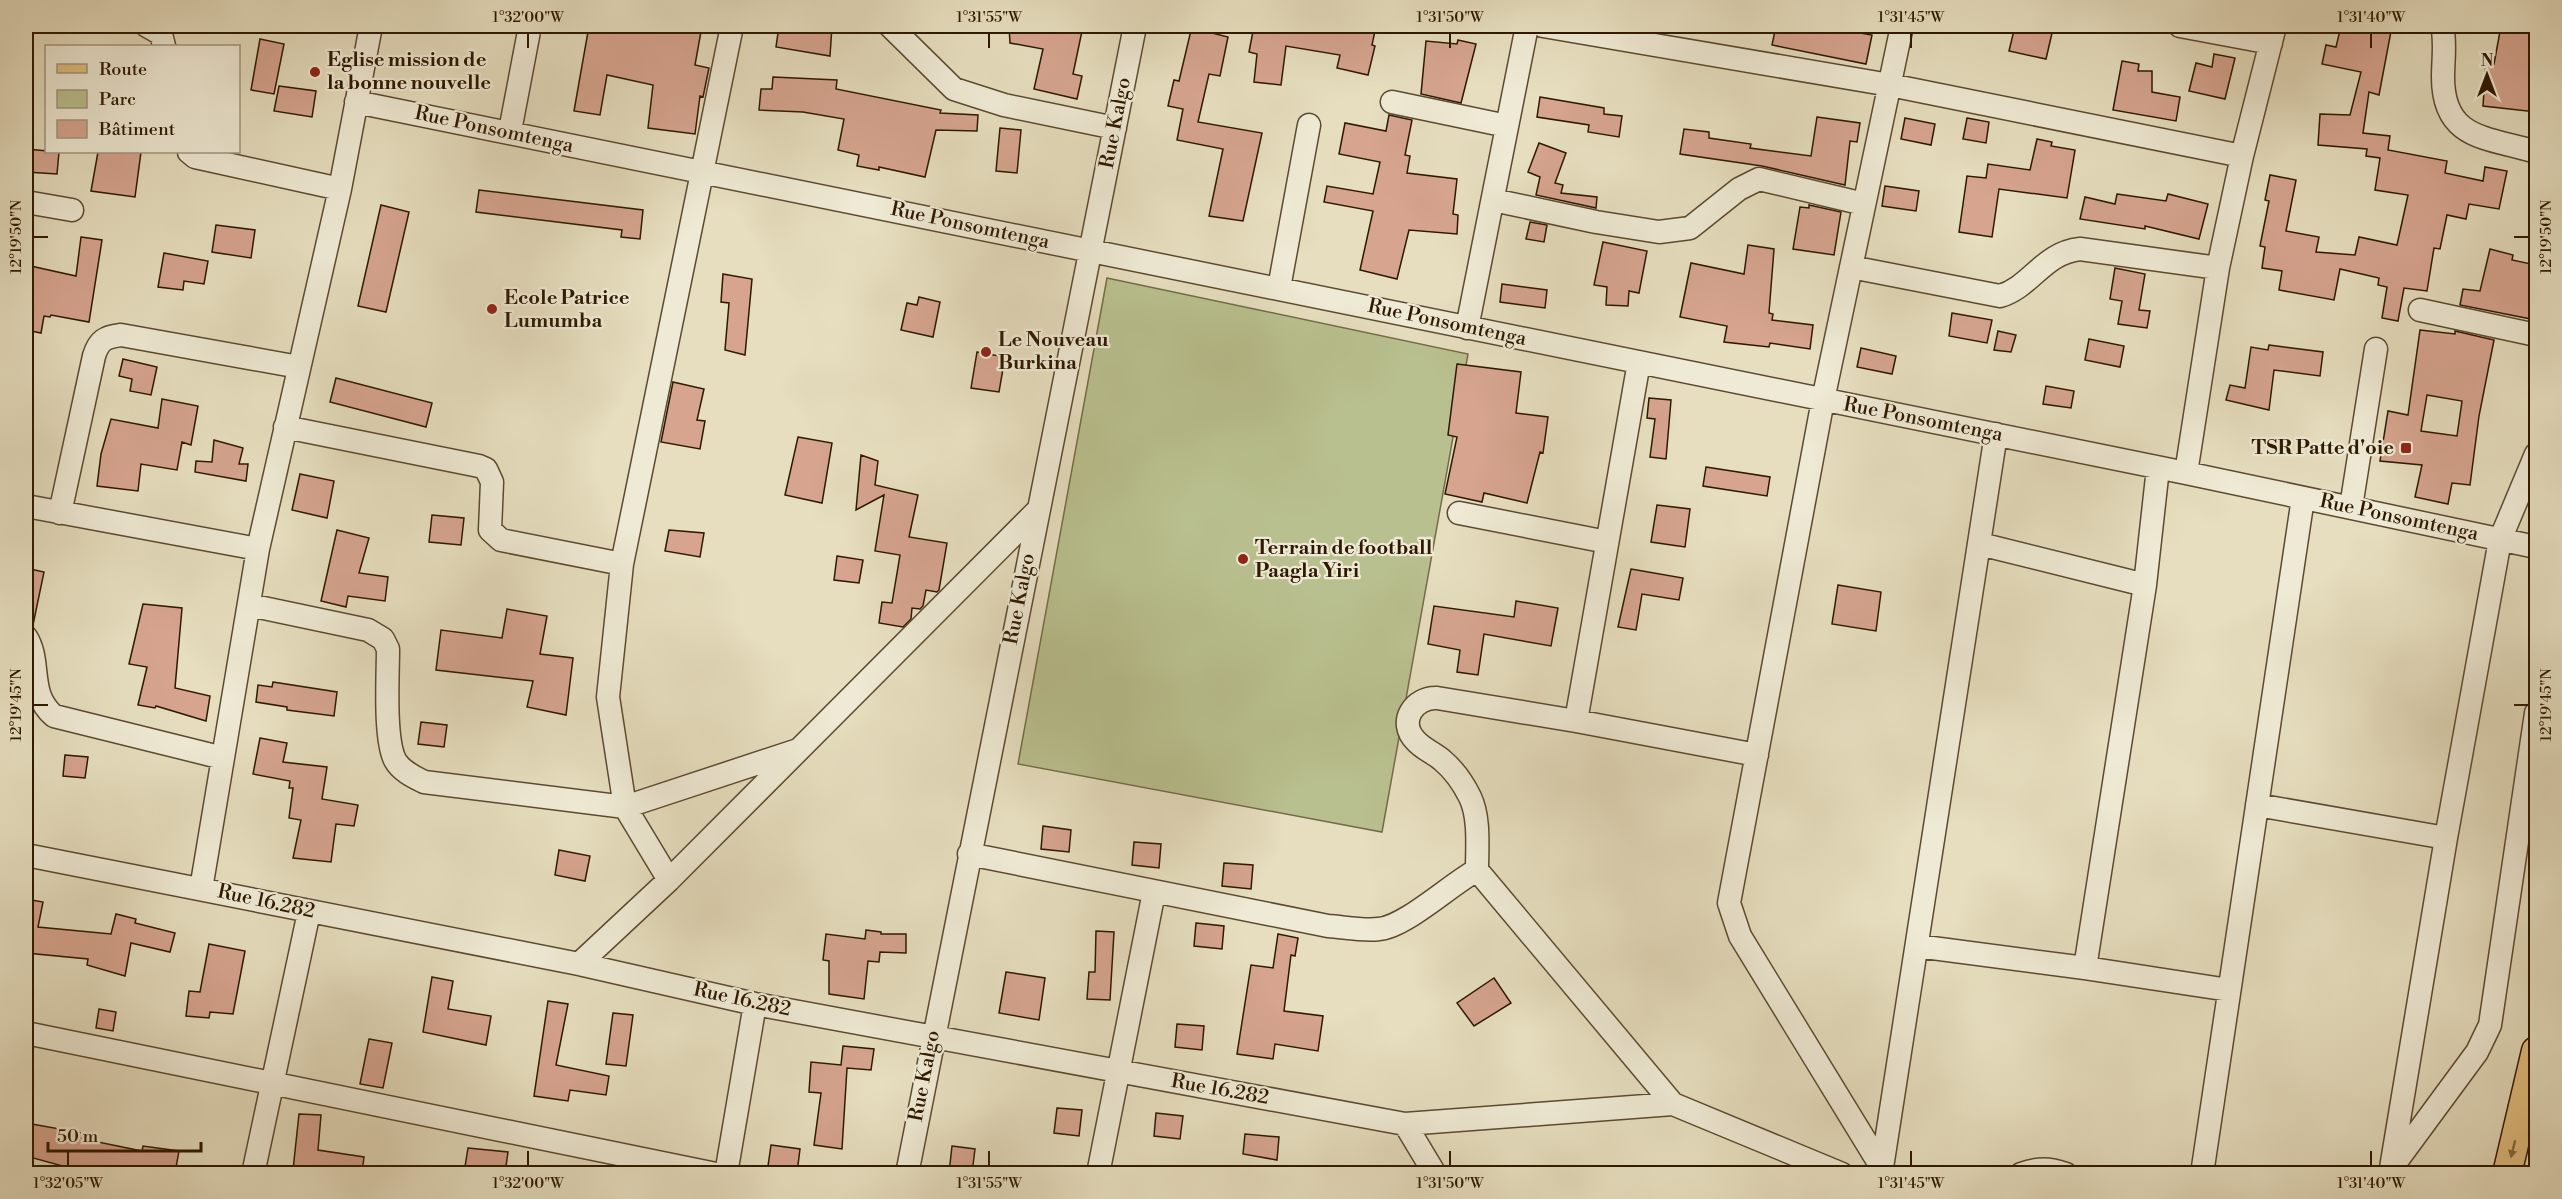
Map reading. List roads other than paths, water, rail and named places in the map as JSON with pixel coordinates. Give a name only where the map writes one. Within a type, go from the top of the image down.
[{"type":"main road","points":[[2506,1173],[2536,1051]]},
{"type":"street","points":[[147,26],[161,34],[164,45]]},
{"type":"street","points":[[201,889],[258,549],[340,189],[371,26]]},
{"type":"street","points":[[510,132],[530,26]]},
{"type":"street","points":[[669,880],[625,807],[608,697],[622,564],[732,26]]},
{"type":"street","points":[[890,26],[954,89],[1004,105],[1115,128]]},
{"type":"street","name":"Rue Kalgo","points":[[907,1173],[1135,26]]},
{"type":"street","points":[[1467,327],[1527,26]]},
{"type":"street","points":[[1543,26],[1890,85],[2242,156]]},
{"type":"street","points":[[1882,1171],[1733,920],[1729,903],[1823,400],[1902,26]]},
{"type":"street","points":[[2180,26],[2273,34],[2242,156],[2218,268],[2186,473]]},
{"type":"street","points":[[2442,26],[2443,98],[2452,119],[2465,131],[2536,152]]},
{"type":"street","name":"Rue Ponsomtenga","points":[[356,102],[1996,434],[2536,547]]},
{"type":"street","points":[[1392,102],[1508,126]]},
{"type":"street","points":[[1279,288],[1309,125]]},
{"type":"street","points":[[190,153],[195,157],[340,189]]},
{"type":"street","points":[[1493,200],[1596,222],[1659,232],[1690,228],[1739,189],[1759,179],[1864,204]]},
{"type":"street","points":[[26,202],[72,210]]},
{"type":"street","points":[[1851,267],[2000,296],[2011,293],[2036,270],[2064,250],[2080,249],[2218,268]]},
{"type":"street","points":[[2420,310],[2536,335]]},
{"type":"street","points":[[60,513],[94,356],[98,345],[106,337],[121,335],[299,367]]},
{"type":"street","points":[[2351,507],[2376,349]]},
{"type":"street","points":[[1576,721],[1639,362]]},
{"type":"street","points":[[285,427],[479,465],[486,469],[492,482],[490,530],[493,536],[510,542],[622,564]]},
{"type":"street","points":[[1882,1171],[1996,434]]},
{"type":"street","points":[[2390,1172],[2446,838],[2500,540],[2536,454]]},
{"type":"street","points":[[2085,968],[2145,585],[2158,468]]},
{"type":"street","points":[[2202,1173],[2303,498]]},
{"type":"street","points":[[26,507],[258,549]]},
{"type":"street","points":[[579,964],[669,880],[1038,510]]},
{"type":"street","points":[[1459,513],[1607,542]]},
{"type":"street","points":[[1980,544],[2145,585]]},
{"type":"street","points":[[249,605],[368,630],[383,639],[388,649],[390,742],[395,761],[415,778],[424,782],[625,807],[798,750]]},
{"type":"street","points":[[26,637],[39,696],[44,707],[54,716],[223,758]]},
{"type":"street","points":[[1757,755],[1437,698],[1427,698],[1413,706],[1408,722],[1410,732],[1416,741],[1443,761],[1458,777],[1471,798],[1476,814],[1477,870],[1673,1104],[1842,1173]]},
{"type":"street","points":[[2390,1172],[2477,1052],[2490,1025],[2536,713]]},
{"type":"street","points":[[2256,805],[2446,838]]},
{"type":"street","points":[[969,854],[1328,926],[1380,929],[1398,923],[1477,870]]},
{"type":"street","name":"Rue 16.282","points":[[26,855],[579,964],[755,1004],[1405,1124],[1673,1104]]},
{"type":"street","points":[[1098,1173],[1154,892]]},
{"type":"street","points":[[253,1173],[309,912]]},
{"type":"street","points":[[1917,946],[2229,990]]},
{"type":"street","points":[[726,1173],[755,1004]]},
{"type":"street","points":[[26,1033],[716,1173]]},
{"type":"street","points":[[1405,1124],[1435,1173]]},
{"type":"street","points":[[2021,1173],[2037,1168],[2050,1168],[2066,1173]]},
{"type":"place","name":"Eglise mission de la bonne nouvelle","points":[[315,72]]},
{"type":"place","name":"Ecole Patrice Lumumba","points":[[492,309]]},
{"type":"place","name":"Le Nouveau Burkina","points":[[986,352]]},
{"type":"place","name":"TSR Patte d'oie","points":[[2406,448]]},
{"type":"place","name":"Terrain de football Paagla Yiri","points":[[1243,559]]}]
